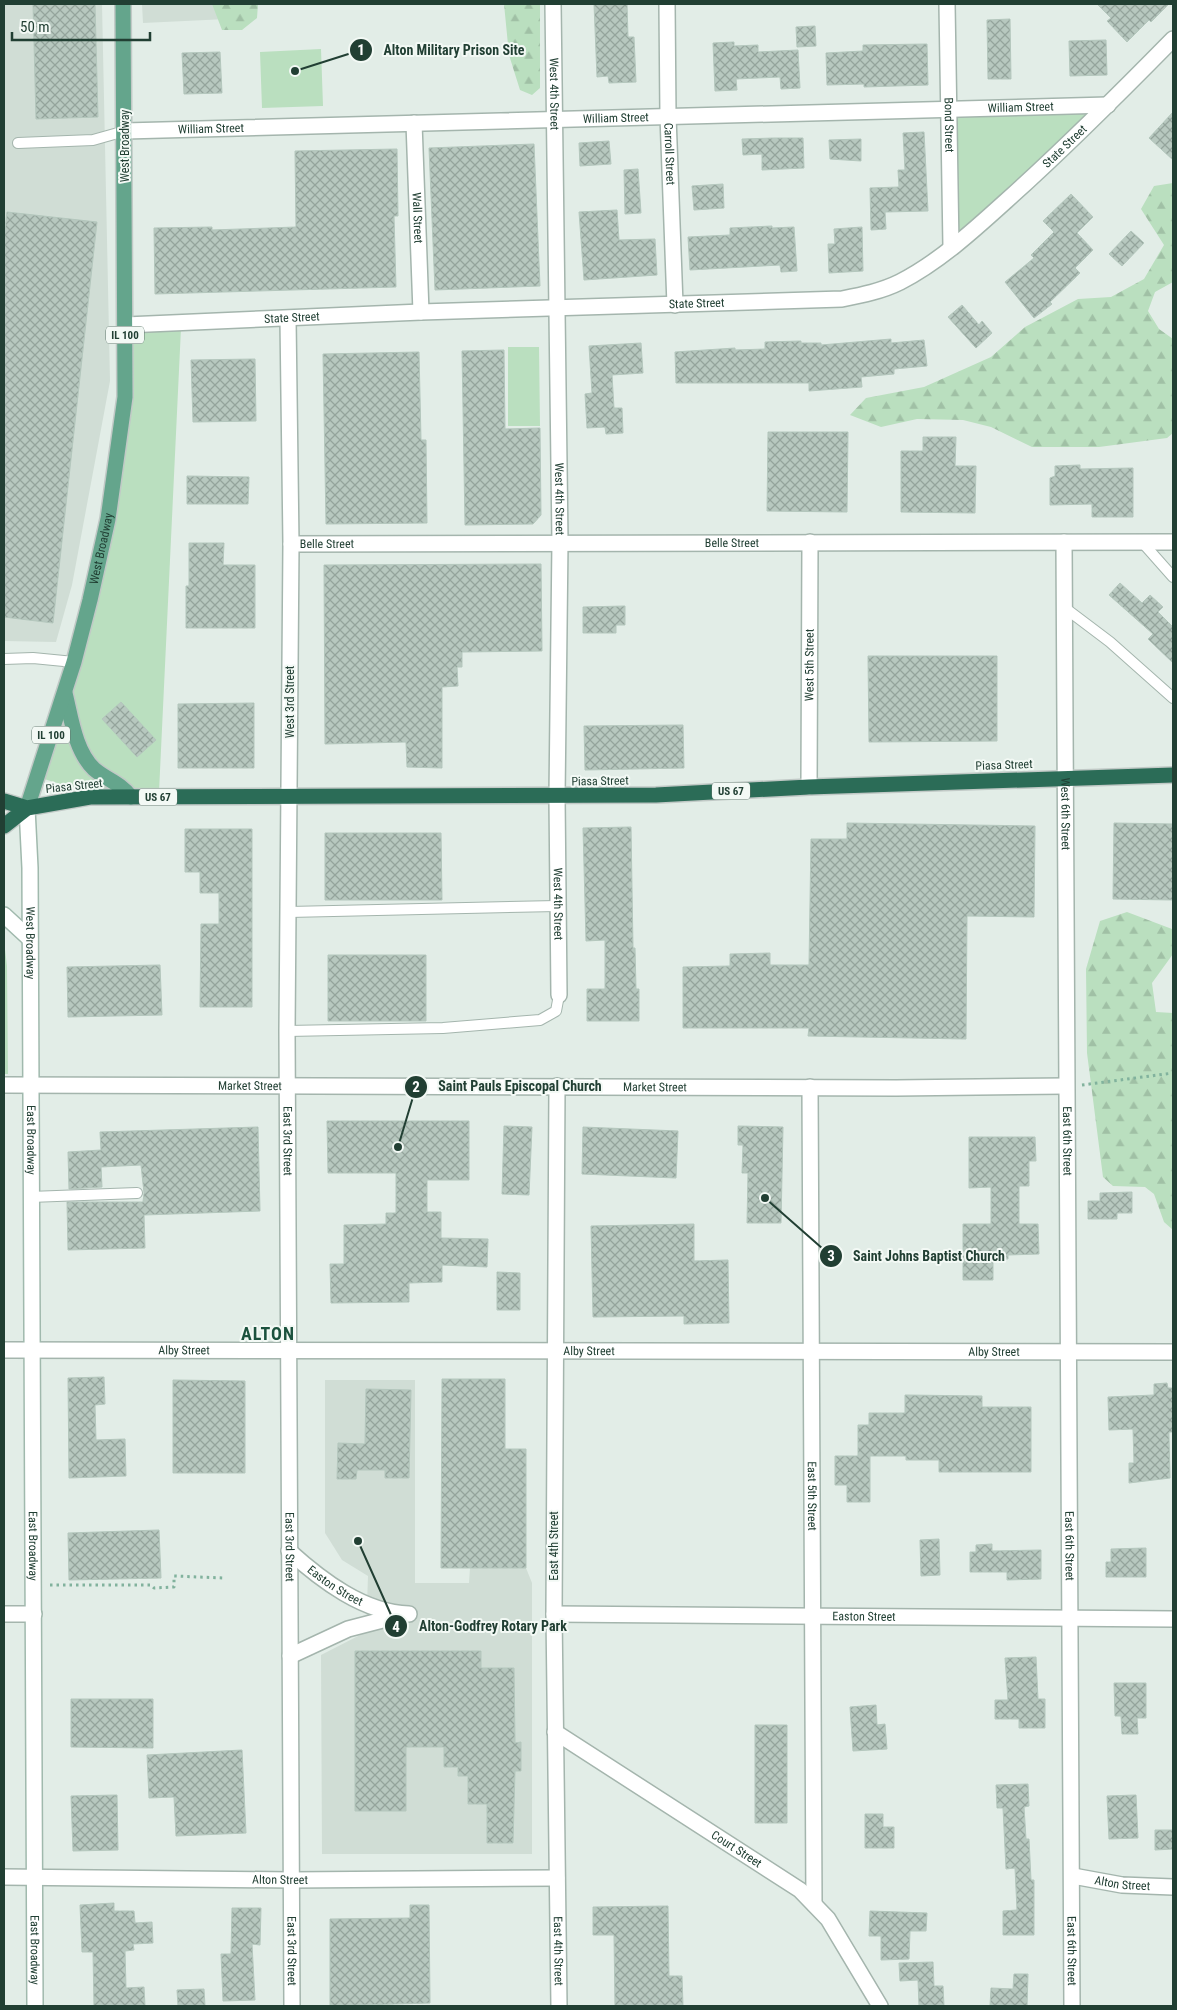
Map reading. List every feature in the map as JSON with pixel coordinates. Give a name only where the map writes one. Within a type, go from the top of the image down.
[{"type":"highway","name":"Piasa Street","points":[[27,808],[90,797],[557,797],[656,795],[809,787],[1173,775]]},
{"type":"highway","name":"US 67","points":[[4,801],[27,808]]},
{"type":"highway","name":"US 67","points":[[4,826],[27,808]]},
{"type":"main road","name":"West Broadway","points":[[27,808],[74,662],[108,519],[125,398],[123,4]]},
{"type":"main road","points":[[64,693],[81,750],[94,768],[122,785],[131,797]]},
{"type":"street","name":"West 4th Street","points":[[553,4],[556,119],[560,542],[557,797],[559,995]]},
{"type":"street","name":"Carroll Street","points":[[667,4],[668,116],[675,305]]},
{"type":"street","name":"Bond Street","points":[[947,4],[950,248]]},
{"type":"street","name":"State Street","points":[[126,325],[421,312],[842,299],[869,294],[898,283],[919,271],[950,248],[1036,174],[1173,39]]},
{"type":"street","name":"William Street","points":[[125,132],[1108,105]]},
{"type":"street","name":"Wall Street","points":[[414,123],[421,312]]},
{"type":"street","name":"West 3rd Street","points":[[287,1086],[291,544],[288,318]]},
{"type":"street","name":"West 5th Street","points":[[809,787],[810,542]]},
{"type":"street","name":"West 6th Street","points":[[1064,542],[1066,1086]]},
{"type":"street","name":"Belle Street","points":[[291,544],[1173,542]]},
{"type":"street","name":"West Broadway","points":[[27,808],[30,939],[30,1085]]},
{"type":"street","points":[[4,915],[30,939]]},
{"type":"street","name":"Market Street","points":[[4,1085],[1066,1086]]},
{"type":"street","name":"East Broadway","points":[[30,1085],[35,2006]]},
{"type":"street","name":"East 3rd Street","points":[[287,1086],[292,2006]]},
{"type":"street","name":"East 4th Street","points":[[557,1086],[554,1614],[559,2006]]},
{"type":"street","name":"East 6th Street","points":[[1066,1086],[1069,1618],[1073,1876],[1072,2006]]},
{"type":"street","name":"East 5th Street","points":[[810,1087],[814,1904]]},
{"type":"street","name":"Alby Street","points":[[4,1350],[554,1350],[1068,1354],[1173,1352]]},
{"type":"street","name":"Easton Street","points":[[289,1551],[310,1570],[336,1588],[381,1609],[396,1614],[409,1614],[348,1629],[290,1656]]},
{"type":"street","points":[[4,1614],[34,1614]]},
{"type":"street","name":"Easton Street","points":[[554,1614],[1173,1619]]},
{"type":"street","name":"Court Street","points":[[555,1732],[778,1876],[814,1904],[840,1937],[880,2006]]},
{"type":"street","name":"Alton Street","points":[[1073,1876],[1122,1885],[1173,1887]]},
{"type":"street","name":"Alton Street","points":[[4,1877],[291,1880],[557,1878]]},
{"type":"lane","points":[[18,142],[93,140],[125,132]]},
{"type":"lane","points":[[1142,542],[1173,577]]},
{"type":"lane","points":[[1064,608],[1110,642],[1173,698]]},
{"type":"lane","points":[[4,658],[33,658],[74,662]]},
{"type":"lane","points":[[289,912],[557,906]]},
{"type":"lane","points":[[287,1031],[443,1028],[540,1020],[556,1011],[559,995]]},
{"type":"lane","points":[[30,1197],[137,1193]]},
{"type":"path","points":[[1066,1086],[1173,1073]]},
{"type":"path","points":[[33,1585],[151,1585],[154,1588],[164,1588],[174,1587],[174,1576],[224,1578]]},
{"type":"shaded area","points":[[4,4],[102,4],[110,381],[72,585],[56,642],[4,641]]},
{"type":"shaded area","points":[[142,4],[247,4],[248,18],[143,23]]},
{"type":"shaded area","points":[[325,1380],[415,1380],[415,1583],[469,1583],[470,1568],[526,1568],[532,1583],[532,1854],[322,1854],[321,1655],[366,1632],[368,1576],[342,1560],[325,1533]]},
{"type":"green space","points":[[212,4],[258,4],[257,18],[242,30],[222,30]]},
{"type":"green space","points":[[504,4],[540,4],[540,88],[532,95],[520,90],[509,55]]},
{"type":"green space","points":[[321,49],[323,106],[262,108],[260,52]]},
{"type":"green space","points":[[1097,109],[954,237],[953,114]]},
{"type":"green space","points":[[1173,183],[1173,282],[1155,292],[1148,311],[1159,329],[1173,339],[1173,433],[1167,438],[1099,447],[1032,447],[991,427],[963,420],[917,419],[881,427],[850,415],[866,398],[924,387],[991,357],[1025,327],[1078,299],[1111,297],[1144,279],[1164,245],[1141,209],[1154,186]]},
{"type":"green space","points":[[181,328],[159,792],[84,791],[44,779],[84,654],[103,572],[133,403],[133,330]]},
{"type":"green space","points":[[508,347],[539,347],[540,426],[508,426]]},
{"type":"green space","points":[[1127,912],[1172,929],[1173,954],[1152,983],[1156,1012],[1173,1013],[1173,1230],[1164,1222],[1154,1194],[1145,1187],[1113,1186],[1103,1177],[1087,1053],[1086,969],[1100,921]]},
{"type":"green space","points":[[4,941],[7,966],[8,1074],[4,1074]]},
{"type":"building","points":[[33,4],[95,4],[98,117],[36,119]]},
{"type":"building","points":[[594,4],[627,4],[628,37],[634,37],[636,82],[609,83],[608,76],[597,77]]},
{"type":"building","points":[[1097,4],[1169,4],[1151,22],[1149,20],[1127,42],[1107,21],[1111,18]]},
{"type":"building","points":[[1010,19],[1011,79],[988,79],[987,20]]},
{"type":"building","points":[[815,26],[816,46],[797,47],[796,27]]},
{"type":"building","points":[[1106,40],[1107,75],[1070,76],[1069,41]]},
{"type":"building","points":[[734,42],[734,46],[758,45],[758,52],[798,50],[800,88],[781,89],[780,77],[736,79],[737,90],[715,91],[713,43]]},
{"type":"building","points":[[927,44],[928,85],[864,87],[864,84],[827,85],[826,53],[863,51],[863,45]]},
{"type":"building","points":[[220,52],[222,93],[184,94],[182,53]]},
{"type":"building","points":[[1173,112],[1173,160],[1149,138]]},
{"type":"building","points":[[924,132],[928,211],[885,212],[886,229],[871,230],[870,188],[899,187],[898,170],[905,170],[903,133]]},
{"type":"building","points":[[803,138],[804,168],[762,170],[762,154],[743,155],[742,139]]},
{"type":"building","points":[[861,139],[861,161],[830,159],[829,140]]},
{"type":"building","points":[[609,141],[611,164],[580,166],[579,143]]},
{"type":"building","points":[[534,144],[540,286],[435,290],[429,148]]},
{"type":"building","points":[[397,149],[398,216],[394,216],[396,287],[155,294],[154,228],[212,227],[212,230],[296,227],[295,151]]},
{"type":"building","points":[[638,169],[641,213],[625,214],[624,170]]},
{"type":"building","points":[[723,184],[724,208],[694,210],[692,186]]},
{"type":"building","points":[[1071,194],[1093,217],[1077,233],[1093,250],[1075,268],[1080,273],[1050,302],[1052,304],[1034,318],[1005,282],[1034,258],[1031,255],[1054,232],[1043,221]]},
{"type":"building","points":[[617,210],[619,240],[655,239],[657,275],[584,280],[579,212]]},
{"type":"building","points":[[7,212],[97,222],[53,623],[4,617],[4,238]]},
{"type":"building","points":[[772,226],[772,228],[794,227],[797,271],[781,272],[780,265],[690,270],[688,237],[730,235],[730,228]]},
{"type":"building","points":[[862,227],[863,271],[829,273],[828,244],[835,244],[834,229]]},
{"type":"building","points":[[1131,231],[1144,243],[1122,266],[1109,254]]},
{"type":"building","points":[[962,305],[979,325],[982,321],[992,333],[976,348],[948,317]]},
{"type":"building","points":[[891,339],[891,343],[924,340],[927,366],[894,369],[894,374],[861,377],[862,387],[809,391],[809,383],[676,383],[675,352],[735,348],[735,350],[765,349],[765,342],[801,341],[801,343],[821,343],[821,345]]},
{"type":"building","points":[[641,343],[643,373],[612,375],[614,408],[622,408],[623,433],[606,434],[605,427],[587,428],[585,394],[592,393],[589,346]]},
{"type":"building","points":[[504,350],[505,429],[540,428],[541,515],[533,524],[465,525],[462,351]]},
{"type":"building","points":[[419,352],[421,440],[426,440],[427,523],[326,524],[323,354]]},
{"type":"building","points":[[255,359],[256,421],[193,422],[191,360]]},
{"type":"building","points":[[768,432],[848,432],[847,512],[767,511]]},
{"type":"building","points":[[923,437],[956,437],[955,466],[976,466],[975,513],[901,512],[901,451],[923,451]]},
{"type":"building","points":[[1080,465],[1080,469],[1133,468],[1133,517],[1092,517],[1092,504],[1050,505],[1050,478],[1055,476],[1055,466]]},
{"type":"building","points":[[187,476],[249,477],[248,504],[187,504]]},
{"type":"building","points":[[189,543],[224,543],[223,565],[255,565],[255,628],[186,628],[186,586],[189,586]]},
{"type":"building","points":[[541,564],[542,651],[462,652],[462,667],[457,667],[458,686],[442,687],[442,768],[407,767],[406,742],[325,744],[324,565]]},
{"type":"building","points":[[1120,583],[1142,603],[1150,595],[1163,607],[1158,612],[1173,627],[1173,663],[1148,639],[1153,634],[1109,595]]},
{"type":"building","points":[[625,606],[625,625],[616,625],[616,633],[583,633],[583,607]]},
{"type":"building","points":[[868,656],[997,656],[997,741],[869,742]]},
{"type":"building","points":[[121,702],[156,740],[137,757],[102,719]]},
{"type":"building","points":[[254,703],[254,768],[178,768],[178,704]]},
{"type":"building","points":[[683,725],[684,768],[585,770],[584,726]]},
{"type":"building","points":[[847,823],[1035,826],[1034,917],[967,916],[966,1039],[808,1036],[809,1028],[683,1028],[683,967],[730,966],[730,954],[770,953],[770,965],[809,965],[811,839],[847,839]]},
{"type":"building","points":[[1114,823],[1173,824],[1173,900],[1113,899]]},
{"type":"building","points":[[631,827],[633,948],[635,948],[636,989],[639,989],[639,1021],[587,1021],[587,989],[605,989],[605,940],[586,941],[583,828]]},
{"type":"building","points":[[185,829],[252,829],[252,1007],[200,1007],[201,924],[219,924],[219,893],[200,893],[200,872],[185,872]]},
{"type":"building","points":[[325,833],[441,833],[442,900],[325,900]]},
{"type":"building","points":[[328,955],[426,955],[426,1021],[328,1021]]},
{"type":"building","points":[[160,965],[162,1015],[68,1017],[67,967]]},
{"type":"building","points":[[327,1121],[469,1121],[469,1180],[427,1180],[427,1212],[441,1212],[441,1238],[488,1239],[487,1267],[442,1265],[442,1282],[409,1283],[409,1302],[331,1303],[330,1264],[344,1264],[344,1225],[386,1224],[386,1213],[396,1213],[396,1173],[328,1173]]},
{"type":"building","points":[[504,1126],[532,1127],[529,1195],[502,1194]]},
{"type":"building","points":[[738,1126],[783,1127],[781,1223],[747,1223],[748,1173],[742,1173],[743,1145],[738,1145]]},
{"type":"building","points":[[258,1127],[260,1211],[144,1215],[145,1248],[68,1250],[67,1202],[143,1202],[144,1193],[141,1165],[101,1167],[102,1187],[69,1189],[68,1152],[101,1150],[100,1132]]},
{"type":"building","points":[[583,1127],[678,1131],[676,1178],[582,1174]]},
{"type":"building","points":[[969,1137],[1035,1137],[1036,1161],[1029,1161],[1029,1186],[1019,1186],[1019,1224],[1038,1224],[1039,1254],[1008,1255],[1008,1259],[993,1259],[993,1280],[963,1280],[963,1224],[991,1224],[991,1187],[969,1188]]},
{"type":"building","points":[[1132,1192],[1132,1213],[1117,1213],[1117,1219],[1088,1219],[1088,1201],[1100,1201],[1100,1193]]},
{"type":"building","points":[[694,1224],[694,1261],[728,1260],[729,1323],[684,1324],[684,1316],[593,1317],[591,1226]]},
{"type":"building","points":[[497,1272],[520,1273],[520,1310],[497,1310]]},
{"type":"building","points":[[104,1377],[105,1404],[95,1405],[96,1440],[125,1439],[126,1476],[69,1478],[68,1378]]},
{"type":"building","points":[[442,1379],[505,1379],[505,1449],[526,1449],[526,1568],[441,1568]]},
{"type":"building","points":[[173,1380],[245,1381],[245,1473],[173,1473]]},
{"type":"building","points":[[1167,1383],[1168,1388],[1173,1388],[1173,1432],[1169,1432],[1170,1478],[1129,1483],[1129,1463],[1134,1463],[1133,1429],[1109,1430],[1108,1397],[1154,1395],[1154,1384]]},
{"type":"building","points":[[366,1389],[411,1390],[409,1478],[385,1478],[385,1470],[357,1470],[356,1479],[337,1479],[338,1443],[365,1444]]},
{"type":"building","points":[[905,1395],[982,1396],[982,1407],[1031,1407],[1031,1472],[939,1472],[939,1460],[906,1460],[906,1456],[870,1456],[870,1502],[847,1502],[847,1485],[835,1485],[835,1456],[858,1456],[858,1425],[869,1425],[869,1413],[905,1413]]},
{"type":"building","points":[[159,1530],[161,1578],[69,1580],[68,1533]]},
{"type":"building","points":[[939,1539],[940,1575],[921,1576],[920,1540]]},
{"type":"building","points":[[992,1544],[992,1551],[1041,1550],[1041,1579],[1007,1580],[1007,1572],[970,1572],[970,1552],[976,1552],[976,1545]]},
{"type":"building","points":[[1146,1548],[1146,1577],[1106,1577],[1106,1562],[1111,1562],[1111,1549]]},
{"type":"building","points":[[355,1651],[481,1651],[481,1668],[514,1668],[515,1743],[521,1742],[521,1771],[515,1771],[513,1843],[487,1843],[487,1804],[468,1804],[468,1776],[458,1776],[458,1767],[444,1767],[444,1747],[406,1747],[406,1811],[355,1811]]},
{"type":"building","points":[[1036,1657],[1038,1699],[1045,1699],[1045,1728],[1019,1728],[1019,1719],[995,1719],[995,1700],[1008,1700],[1005,1658]]},
{"type":"building","points":[[1114,1683],[1146,1683],[1146,1718],[1137,1718],[1138,1734],[1122,1734],[1121,1716],[1115,1716]]},
{"type":"building","points":[[71,1699],[153,1699],[153,1748],[71,1747]]},
{"type":"building","points":[[876,1705],[877,1725],[885,1724],[887,1749],[853,1751],[850,1707]]},
{"type":"building","points":[[755,1725],[787,1725],[787,1823],[755,1823]]},
{"type":"building","points":[[242,1750],[246,1833],[176,1836],[174,1797],[149,1798],[147,1755]]},
{"type":"building","points":[[1028,1784],[1029,1806],[1024,1807],[1026,1839],[1029,1839],[1031,1880],[1034,1880],[1034,1935],[1003,1935],[1003,1911],[1017,1910],[1015,1868],[1006,1869],[1003,1808],[997,1808],[996,1785]]},
{"type":"building","points":[[117,1795],[118,1850],[73,1851],[71,1796]]},
{"type":"building","points":[[1136,1795],[1138,1838],[1109,1839],[1107,1796]]},
{"type":"building","points":[[865,1814],[883,1814],[883,1827],[894,1827],[894,1848],[865,1848]]},
{"type":"building","points":[[1155,1830],[1173,1830],[1173,1849],[1155,1850]]},
{"type":"building","points":[[114,1903],[114,1911],[134,1911],[135,1923],[152,1922],[153,1943],[133,1944],[134,1950],[125,1951],[126,1988],[144,1987],[145,2006],[94,2006],[93,1952],[82,1952],[80,1905]]},
{"type":"building","points":[[410,1905],[429,1905],[430,2003],[330,2006],[330,1919],[410,1918]]},
{"type":"building","points":[[668,1906],[669,1976],[682,1976],[683,2006],[615,2006],[614,1935],[593,1935],[593,1907]]},
{"type":"building","points":[[232,1908],[261,1908],[260,1945],[252,1944],[255,2000],[223,2001],[221,1954],[231,1954]]},
{"type":"building","points":[[870,1911],[927,1913],[926,1931],[910,1931],[909,1959],[881,1960],[881,1936],[869,1936]]},
{"type":"building","points":[[933,1962],[934,1986],[943,1986],[944,2006],[919,2006],[918,1980],[900,1981],[899,1963]]},
{"type":"building","points":[[1014,1974],[1028,1974],[1027,2006],[990,2006],[991,1988],[1013,1989]]},
{"type":"building","points":[[204,1989],[205,2006],[178,2006],[177,1990]]},
{"type":"place","name":"Alton Military Prison Site","points":[[295,71]]},
{"type":"place","name":"Saint Pauls Episcopal Church","points":[[398,1147]]},
{"type":"place","name":"Saint Johns Baptist Church","points":[[765,1198]]},
{"type":"place","name":"Alton-Godfrey Rotary Park","points":[[358,1541]]},
{"type":"district","name":"ALTON","points":[[268,1334]]}]
